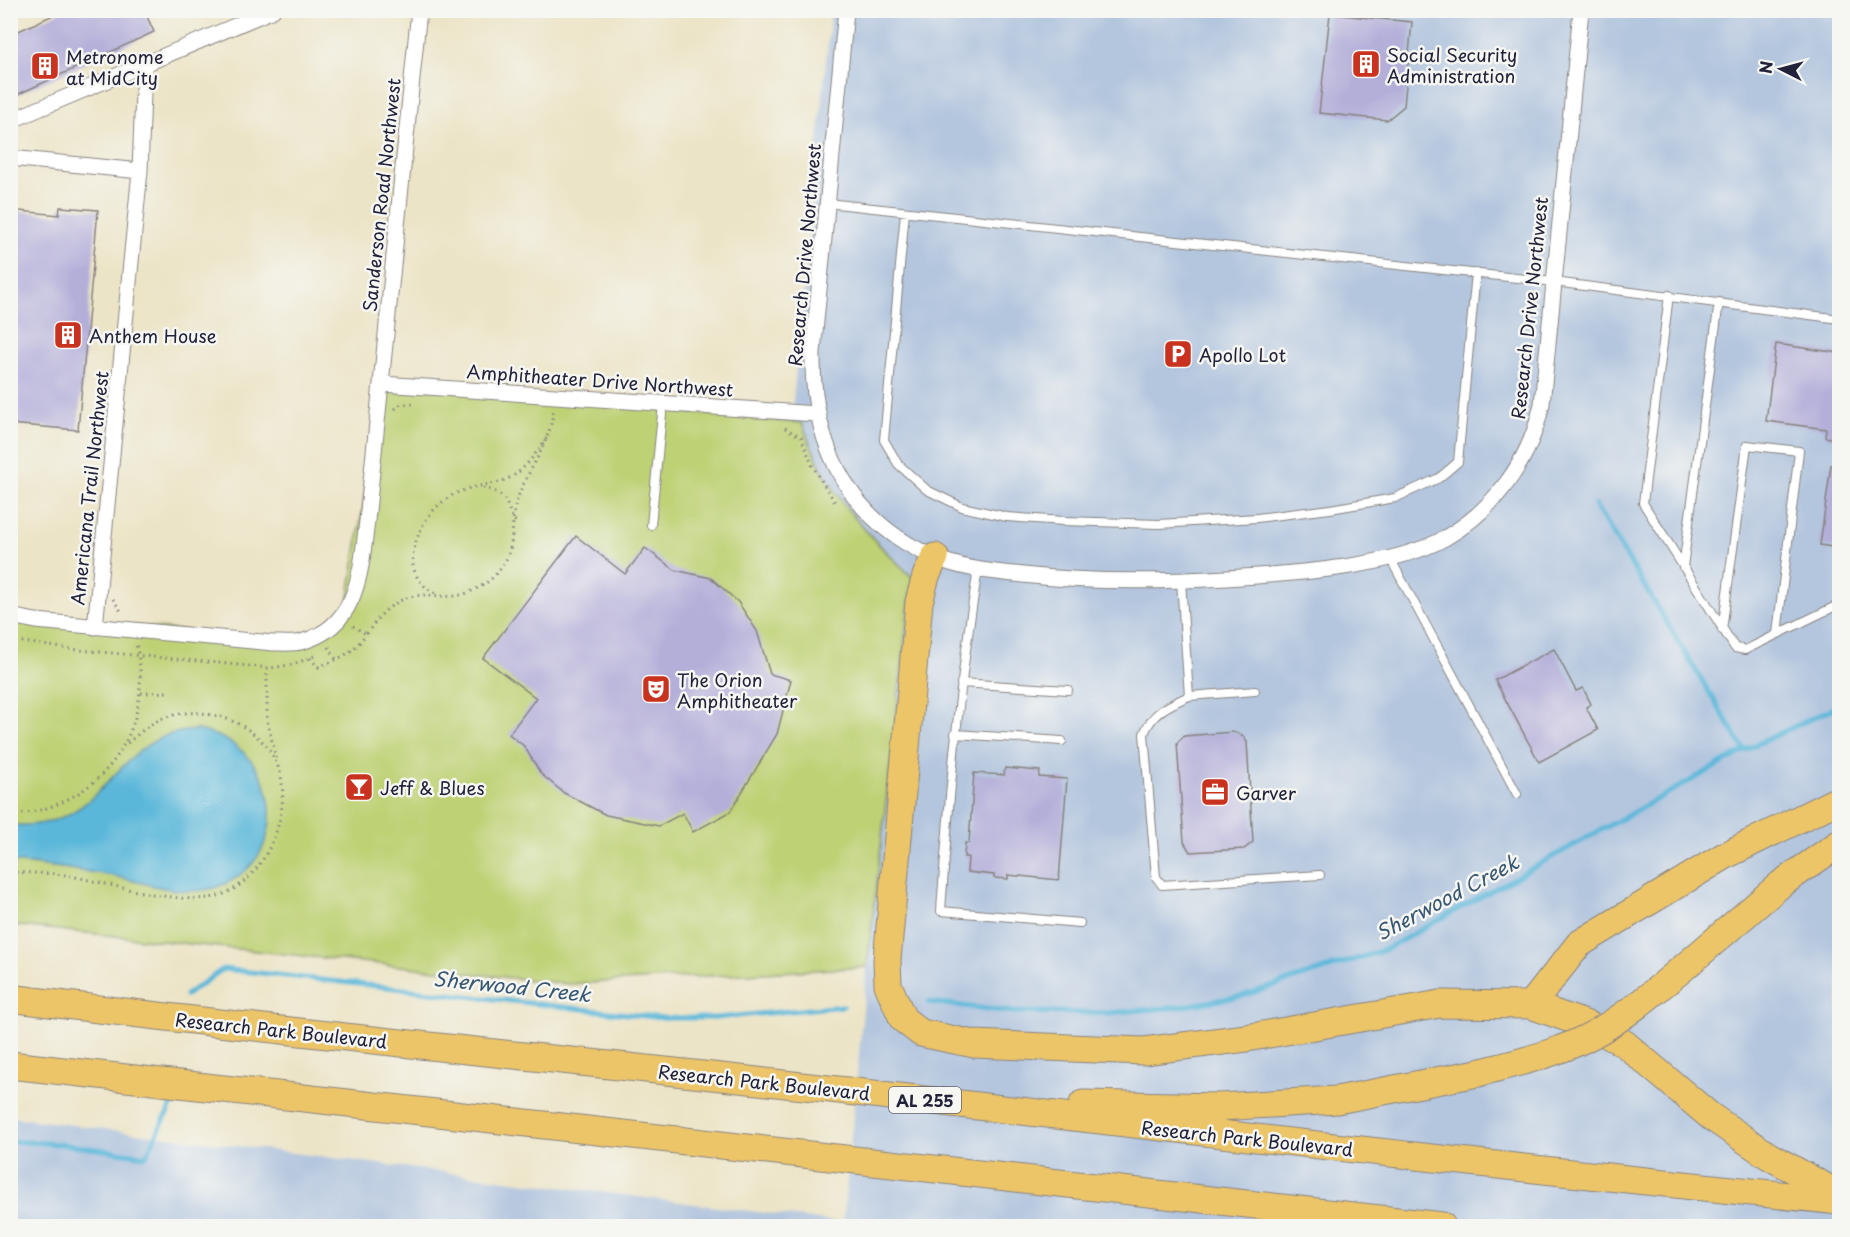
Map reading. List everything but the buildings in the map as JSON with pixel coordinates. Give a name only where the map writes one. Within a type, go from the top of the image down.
[{"type":"highway","points":[[935,557],[926,576],[919,603],[887,960],[888,985],[892,1000],[903,1019],[911,1026],[921,1033],[974,1044],[1143,1051],[1246,1038],[1440,1004],[1531,1005],[1593,1027],[1624,1044],[1710,1116],[1769,1156],[1839,1196]]},
{"type":"highway","points":[[1531,1005],[1579,945],[1726,855],[1839,799]]},
{"type":"highway","points":[[944,1103],[1242,1106],[1337,1100],[1478,1073],[1536,1058],[1591,1035],[1638,1006],[1781,884],[1839,843]]},
{"type":"highway","name":"Research Park Boulevard","points":[[10,998],[207,1023],[944,1103],[1522,1169],[1839,1201]]},
{"type":"highway","points":[[10,1065],[1443,1227]]},
{"type":"highway","points":[[1214,1202],[1329,1227]]},
{"type":"street","points":[[10,121],[144,67],[273,10]]},
{"type":"street","name":"Sanderson Road Northwest","points":[[10,616],[36,621],[273,643],[301,642],[327,631],[347,609],[359,584],[419,10]]},
{"type":"street","name":"Research Drive Northwest","points":[[846,10],[813,352],[816,414],[826,449],[849,489],[896,535],[935,557],[978,570],[1058,579],[1181,581],[1265,576],[1390,558],[1426,547],[1473,520],[1504,488],[1533,437],[1542,404],[1581,10]]},
{"type":"street","name":"Americana Trail Northwest","points":[[95,627],[140,171],[144,67]]},
{"type":"street","points":[[10,158],[140,171]]},
{"type":"street","name":"Amphitheater Drive Northwest","points":[[381,384],[816,414]]},
{"type":"lane","points":[[827,203],[1476,273],[1839,319]]},
{"type":"lane","points":[[904,212],[884,440],[898,464],[927,490],[962,507],[1007,517],[1159,524],[1257,518],[1395,498],[1439,478],[1458,462],[1476,273]]},
{"type":"lane","points":[[1669,296],[1643,503],[1722,630],[1736,648],[1745,650],[1839,604]]},
{"type":"lane","points":[[1683,567],[1719,302]]},
{"type":"lane","points":[[651,525],[663,404]]},
{"type":"lane","points":[[1722,630],[1747,445],[1799,451],[1777,634]]},
{"type":"lane","points":[[1390,558],[1517,794]]},
{"type":"lane","points":[[978,570],[955,734],[941,911],[1080,923]]},
{"type":"lane","points":[[1181,581],[1189,696]]},
{"type":"lane","points":[[961,683],[1068,690]]},
{"type":"lane","points":[[1255,691],[1189,696],[1163,708],[1148,723],[1144,734],[1156,877],[1162,885],[1320,875]]},
{"type":"lane","points":[[955,734],[1062,741]]},
{"type":"path","points":[[393,410],[401,404],[422,404]]},
{"type":"path","points":[[310,658],[318,667],[337,661],[366,634],[378,616],[406,597],[419,594],[448,597],[467,593],[496,574],[509,553],[522,487],[545,448],[551,429],[554,408],[542,408]]},
{"type":"path","points":[[784,428],[801,437],[812,465],[836,504]]},
{"type":"path","points":[[438,595],[422,585],[413,564],[422,526],[428,516],[444,500],[464,490],[497,483],[520,471],[551,429]]},
{"type":"path","points":[[480,488],[498,494],[511,510],[515,522]]},
{"type":"path","points":[[10,815],[40,811],[81,792],[99,778],[124,746],[138,714],[141,693],[139,656],[131,630],[113,599]]},
{"type":"path","points":[[347,632],[357,619]]},
{"type":"path","points":[[352,626],[366,634]]},
{"type":"path","points":[[10,640],[139,656],[267,668],[294,664],[310,658],[335,642]]},
{"type":"path","points":[[329,647],[337,661]]},
{"type":"path","points":[[10,872],[63,875],[202,899],[218,896],[250,878],[272,844],[281,801],[278,765],[267,720],[267,668]]},
{"type":"path","points":[[141,693],[167,692]]},
{"type":"path","points":[[124,746],[157,721],[174,715],[216,716],[235,721],[249,729],[266,744],[278,765]]},
{"type":"shaded area","points":[[831,11],[1839,11],[1839,1226],[11,1226],[11,1117],[843,1223],[867,967],[912,577],[850,514],[813,453],[802,423],[791,420]]},
{"type":"green space","points":[[382,384],[802,423],[823,470],[846,508],[912,577],[867,967],[569,984],[11,925],[10,614],[301,642],[347,609]]},
{"type":"water","points":[[197,730],[227,741],[249,758],[264,782],[270,807],[268,833],[257,857],[238,877],[210,889],[183,891],[115,876],[11,862],[11,825],[44,823],[70,813],[91,799],[145,747],[168,735]]},
{"type":"waterway","points":[[1595,505],[1745,751]]},
{"type":"waterway","name":"Sherwood Creek","points":[[928,1002],[1014,1012],[1108,1013],[1178,1007],[1242,996],[1384,950],[1753,746],[1840,705]]},
{"type":"waterway","name":"Sherwood Creek","points":[[186,995],[223,969],[663,1018],[716,1018],[843,1006]]},
{"type":"waterway","name":"Sherwood Creek","points":[[10,1141],[61,1144],[146,1156],[172,1104]]},
{"type":"place","name":"Social Security Administration","points":[[1366,64]]},
{"type":"place","name":"Metronome at MidCity","points":[[45,66]]},
{"type":"place","name":"Anthem House","points":[[68,335]]},
{"type":"place","name":"Apollo Lot","points":[[1178,354]]},
{"type":"place","name":"The Orion Amphitheater","points":[[656,689]]},
{"type":"place","name":"Jeff & Blues","points":[[359,787]]},
{"type":"place","name":"Garver","points":[[1215,792]]}]
